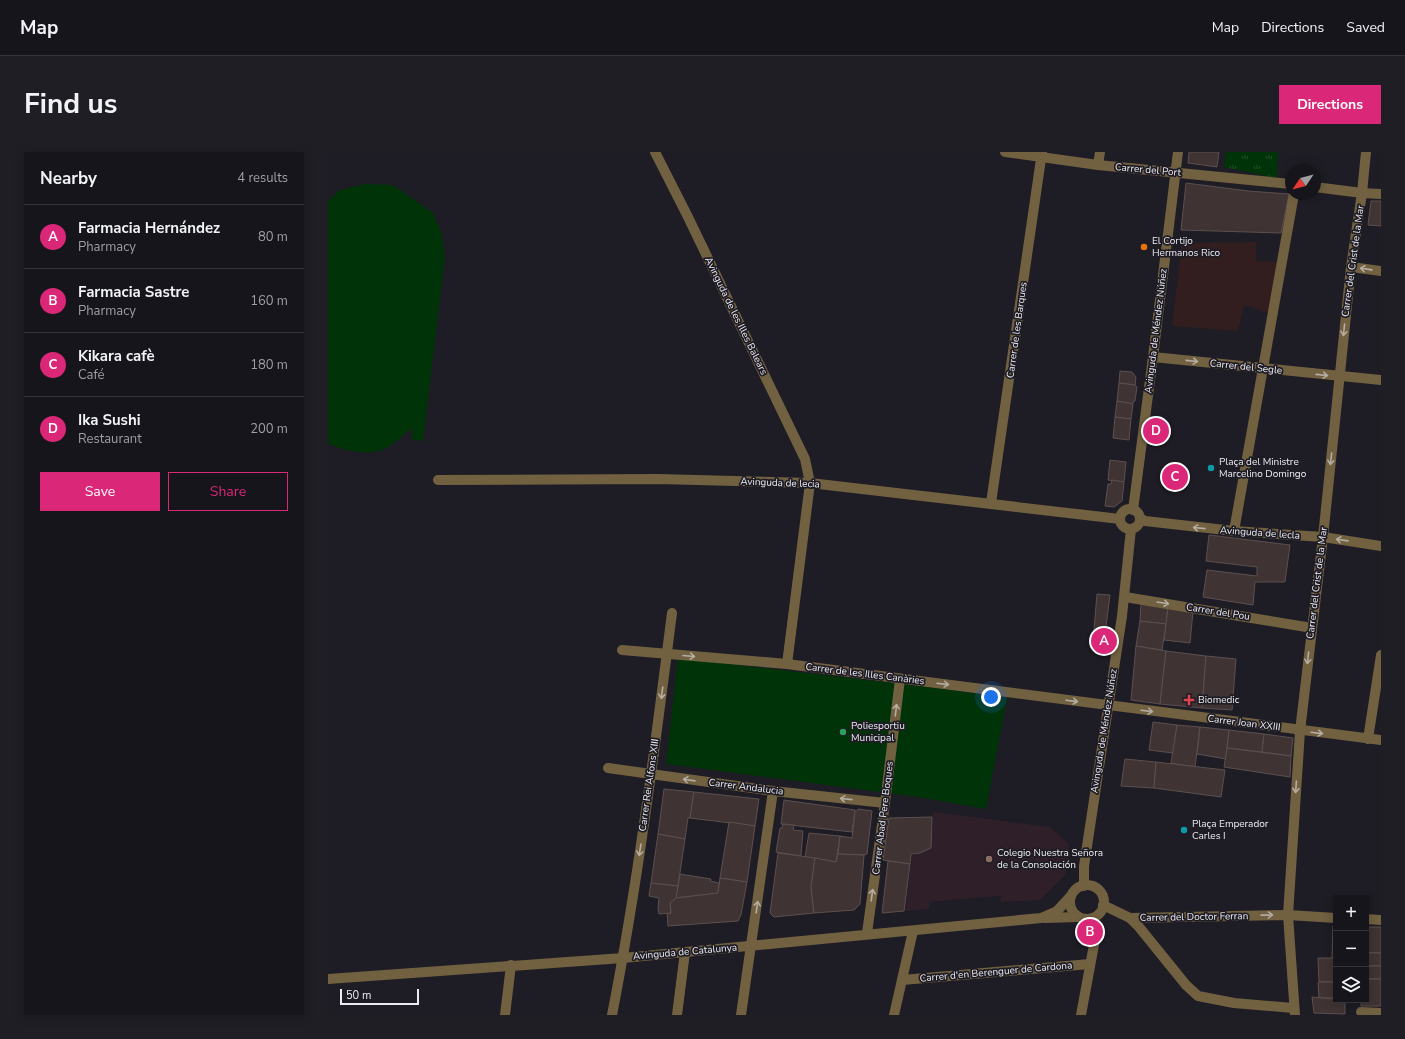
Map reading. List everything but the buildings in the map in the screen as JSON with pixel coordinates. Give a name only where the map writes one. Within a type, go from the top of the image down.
[{"type":"street","name":"Avinguda de les Illes Balears","points":[[655,152],[805,459],[810,483],[787,664]]},
{"type":"street","name":"Carrer del Port","points":[[1005,152],[1042,154],[1098,165],[1285,183]]},
{"type":"street","points":[[1098,165],[1100,152]]},
{"type":"street","name":"Avinguda de Méndez Núñez","points":[[1133,510],[1154,357],[1178,152]]},
{"type":"street","name":"Carrer del Crist de la Mar","points":[[1294,1011],[1288,915],[1300,730],[1323,538],[1351,267],[1362,193],[1366,152]]},
{"type":"street","name":"Carrer de les Barques","points":[[991,503],[1042,154]]},
{"type":"street","points":[[1321,188],[1381,194]]},
{"type":"street","points":[[1234,532],[1293,200]]},
{"type":"street","points":[[1351,267],[1381,271]]},
{"type":"street","name":"Carrer del Segle","points":[[1154,357],[1339,377],[1381,380]]},
{"type":"street","name":"Avinguda de lecia","points":[[438,480],[658,478],[810,483],[1120,519]]},
{"type":"street","points":[[1130,509],[1138,513],[1140,518],[1137,526],[1131,529],[1123,527],[1120,519],[1124,511],[1130,509]]},
{"type":"street","name":"Avinguda de lecla","points":[[1140,518],[1145,522],[1234,532],[1323,538],[1381,546]]},
{"type":"street","name":"Avinguda de Méndez Núñez","points":[[1084,886],[1084,866],[1124,597],[1131,529]]},
{"type":"street","name":"Carrer del Pou","points":[[1124,597],[1312,628]]},
{"type":"street","name":"Carrer Rei Alfons XIII","points":[[612,1015],[624,958],[652,775],[672,613]]},
{"type":"street","name":"Carrer de les Illes Canàries","points":[[622,650],[787,664],[1108,706]]},
{"type":"street","points":[[1368,739],[1381,655]]},
{"type":"street","name":"Carrer Abad Pere Boques","points":[[867,933],[900,679]]},
{"type":"street","name":"Carrer Joan XXIII","points":[[1108,706],[1381,740]]},
{"type":"street","name":"Carrer Andalucia","points":[[608,768],[773,791],[885,803]]},
{"type":"street","points":[[741,1015],[773,791]]},
{"type":"street","points":[[1084,886],[1094,887],[1098,890],[1103,899],[1103,905],[1100,913],[1093,918],[1087,919],[1078,917],[1071,909],[1070,897],[1075,890],[1084,886]]},
{"type":"street","name":"Avinguda de Catalunya","points":[[1040,918],[1057,911],[1070,897]]},
{"type":"street","name":"Carrer del Doctor Ferran","points":[[1103,905],[1130,918],[1288,915],[1333,918]]},
{"type":"street","name":"Avinguda de Catalunya","points":[[328,979],[624,958],[867,933],[913,931],[1040,918],[1078,917]]},
{"type":"street","points":[[1081,1015],[1096,934],[1093,918]]},
{"type":"street","points":[[1130,918],[1186,985],[1198,996],[1234,1003],[1294,1011]]},
{"type":"street","points":[[1369,919],[1381,920]]},
{"type":"street","points":[[894,1015],[913,931]]},
{"type":"street","points":[[677,1015],[685,952]]},
{"type":"street","name":"Carrer d'en Berenguer de Cardona","points":[[902,980],[1090,964]]},
{"type":"street","points":[[505,1015],[510,965]]},
{"type":"street","points":[[1361,1012],[1381,1013]]},
{"type":"shaded area","points":[[1256,242],[1256,261],[1280,262],[1272,314],[1244,305],[1238,331],[1172,326],[1182,243]]},
{"type":"shaded area","name":"Colegio Nuestra Señora de la Consolación","points":[[933,812],[1050,827],[1069,844],[1065,875],[1040,900],[1001,902],[1001,896],[929,902],[929,909],[905,911],[912,855],[931,848]]},
{"type":"green space","points":[[1226,152],[1278,152],[1277,178],[1224,167]]},
{"type":"green space","points":[[365,184],[393,185],[433,213],[441,232],[445,257],[423,441],[411,439],[413,428],[385,449],[372,452],[356,452],[328,443],[328,201],[340,190]]},
{"type":"green space","points":[[678,658],[936,688],[1007,698],[986,809],[918,797],[666,764]]},
{"type":"place","name":"El Cortijo Hermanos Rico","points":[[1144,247]]},
{"type":"place","name":"Ika Sushi","points":[[1156,431]]},
{"type":"place","name":"Plaça del Ministre Marcelino Domingo","points":[[1211,468]]},
{"type":"place","name":"Kikara cafè","points":[[1175,477]]},
{"type":"place","name":"Farmacia Hernández","points":[[1104,641]]},
{"type":"place","name":"Biomedic","points":[[1189,700]]},
{"type":"place","name":"Poliesportiu Municipal","points":[[843,732]]},
{"type":"place","name":"Plaça Emperador Carles I","points":[[1184,830]]},
{"type":"place","name":"Colegio Nuestra Señora de la Consolación","points":[[989,859]]},
{"type":"place","name":"Farmacia Sastre","points":[[1090,932]]}]
